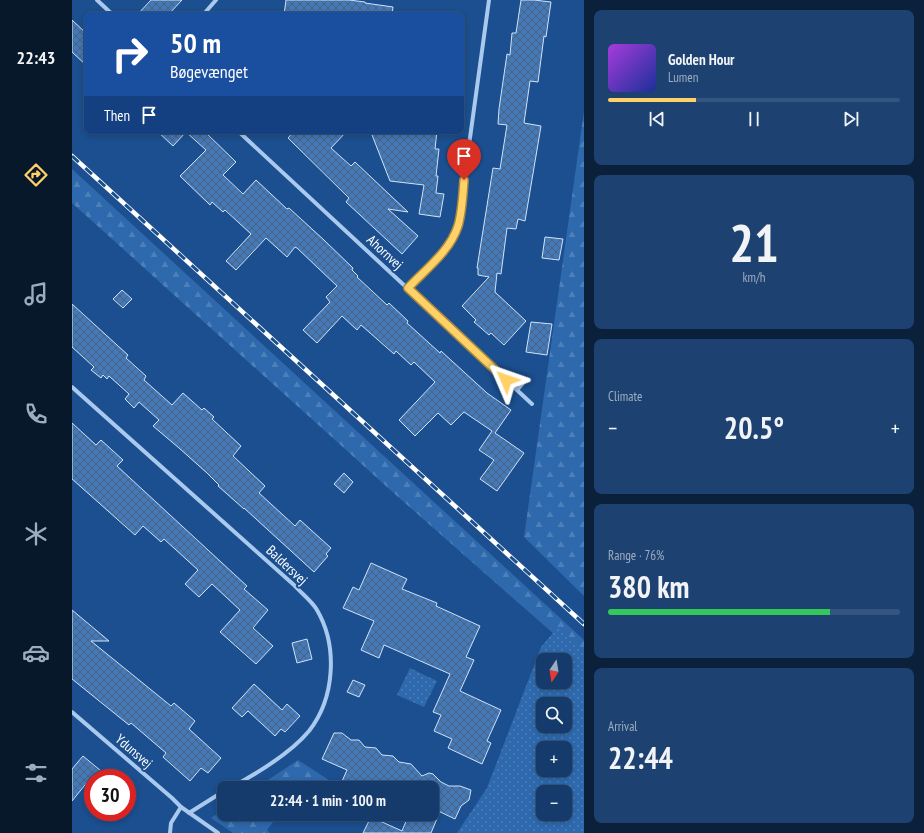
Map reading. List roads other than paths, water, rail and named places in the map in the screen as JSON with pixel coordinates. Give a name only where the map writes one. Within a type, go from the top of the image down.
[{"type":"street","points":[[97,0],[110,12]]},
{"type":"street","points":[[206,12],[216,0]]},
{"type":"street","points":[[408,288],[444,250],[451,240],[458,225],[489,0]]},
{"type":"street","name":"Ahornvej","points":[[241,134],[532,404]]},
{"type":"street","points":[[517,390],[525,381]]},
{"type":"street","name":"Baldersvej","points":[[72,387],[294,585],[316,609],[326,630],[331,657],[328,692],[323,709],[309,731],[293,747],[258,773],[243,781]]},
{"type":"street","name":"Ydunsvej","points":[[72,712],[181,807],[218,833]]},
{"type":"street","points":[[189,813],[217,795]]},
{"type":"street","points":[[170,833],[171,823],[181,807]]},
{"type":"railway","points":[[72,156],[584,624]]}]
